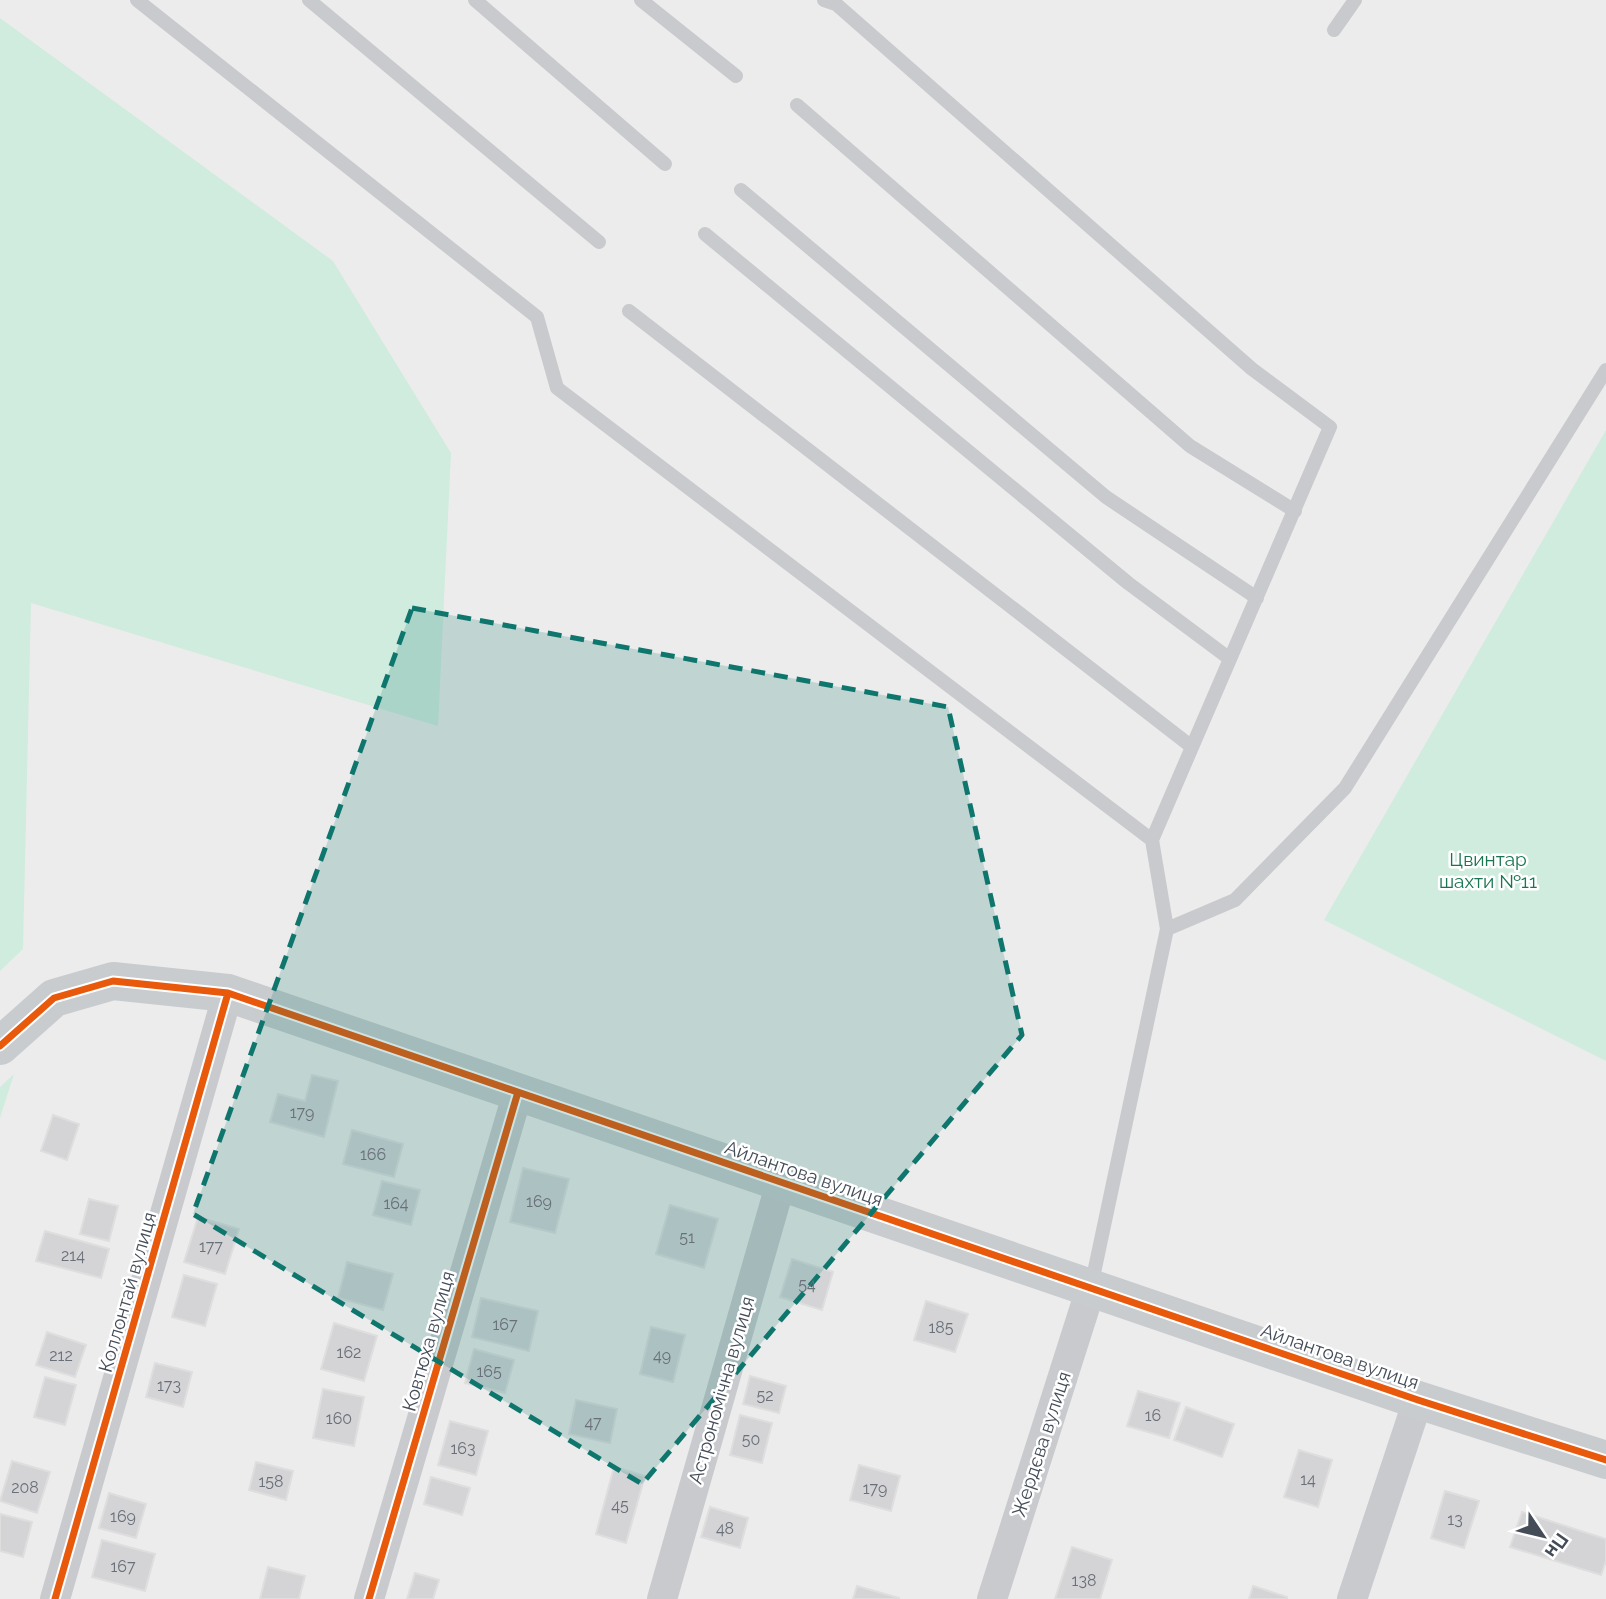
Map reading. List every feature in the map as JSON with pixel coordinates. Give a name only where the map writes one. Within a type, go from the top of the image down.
[{"type":"street","name":"Айлантова вулиця","points":[[0,1046],[54,998],[113,981],[228,993],[1606,1461]]},
{"type":"street","name":"Коллонтай вулиця","points":[[55,1599],[228,993]]},
{"type":"street","name":"Ковтюха вулиця","points":[[369,1599],[518,1092]]},
{"type":"street","name":"Астрономічна вулиця","points":[[662,1599],[781,1182]]},
{"type":"street","name":"Жердєва вулиця","points":[[992,1599],[1091,1288]]},
{"type":"street","points":[[1352,1599],[1418,1399]]},
{"type":"lane","points":[[137,0],[537,317],[557,388],[1152,840]]},
{"type":"lane","points":[[309,0],[598,242]]},
{"type":"lane","points":[[475,0],[665,164]]},
{"type":"lane","points":[[640,0],[736,76]]},
{"type":"lane","points":[[824,0],[836,4],[1252,369],[1331,428],[1152,840],[1167,929],[1091,1288]]},
{"type":"lane","points":[[1334,30],[1355,0]]},
{"type":"lane","points":[[797,105],[1190,446],[1294,511]]},
{"type":"lane","points":[[741,190],[1106,496],[1257,598]]},
{"type":"lane","points":[[705,233],[1128,583],[1230,659]]},
{"type":"lane","points":[[629,311],[1192,747]]},
{"type":"lane","points":[[1167,929],[1236,900],[1345,788],[1606,370]]},
{"type":"highlighted area","points":[[412,608],[948,707],[1022,1035],[642,1484],[193,1214]]},
{"type":"green space","points":[[0,18],[333,261],[451,453],[438,726],[31,603],[23,949],[0,971]]},
{"type":"green space","name":"Цвинтар шахти №11","points":[[1606,430],[1606,1061],[1324,920]]},
{"type":"green space","points":[[14,1074],[0,1118],[0,1087]]},
{"type":"building","points":[[312,1075],[338,1081],[324,1137],[270,1122],[278,1094],[305,1101]]},
{"type":"building","points":[[53,1115],[79,1124],[67,1160],[41,1151]]},
{"type":"building","points":[[352,1130],[403,1144],[394,1177],[343,1164]]},
{"type":"building","points":[[523,1168],[569,1179],[555,1233],[510,1222]]},
{"type":"building","points":[[382,1181],[420,1190],[411,1225],[373,1215]]},
{"type":"building","points":[[89,1199],[118,1206],[109,1241],[80,1234]]},
{"type":"building","points":[[670,1205],[718,1219],[704,1268],[656,1254]]},
{"type":"building","points":[[198,1217],[239,1229],[225,1274],[184,1262]]},
{"type":"building","points":[[45,1231],[109,1249],[101,1278],[36,1261]]},
{"type":"building","points":[[792,1259],[833,1272],[822,1310],[780,1297]]},
{"type":"building","points":[[347,1262],[393,1274],[383,1310],[338,1298]]},
{"type":"building","points":[[184,1275],[217,1284],[205,1326],[172,1317]]},
{"type":"building","points":[[481,1298],[538,1311],[529,1351],[472,1337]]},
{"type":"building","points":[[926,1301],[968,1314],[955,1352],[914,1340]]},
{"type":"building","points":[[334,1323],[377,1336],[364,1381],[321,1369]]},
{"type":"building","points":[[651,1327],[685,1335],[673,1382],[640,1374]]},
{"type":"building","points":[[47,1332],[86,1345],[75,1377],[36,1365]]},
{"type":"building","points":[[474,1349],[514,1360],[505,1393],[465,1383]]},
{"type":"building","points":[[155,1363],[192,1372],[183,1407],[146,1397]]},
{"type":"building","points":[[750,1376],[786,1386],[779,1413],[743,1404]]},
{"type":"building","points":[[45,1377],[76,1385],[65,1425],[34,1417]]},
{"type":"building","points":[[323,1389],[364,1397],[354,1446],[313,1438]]},
{"type":"building","points":[[1138,1391],[1180,1403],[1169,1438],[1127,1426]]},
{"type":"building","points":[[576,1400],[617,1409],[610,1443],[569,1434]]},
{"type":"building","points":[[1186,1407],[1234,1424],[1222,1457],[1174,1440]]},
{"type":"building","points":[[740,1415],[772,1423],[762,1463],[730,1455]]},
{"type":"building","points":[[450,1421],[488,1431],[476,1475],[438,1465]]},
{"type":"building","points":[[1299,1450],[1332,1460],[1318,1507],[1284,1497]]},
{"type":"building","points":[[12,1461],[50,1472],[37,1513],[0,1501]]},
{"type":"building","points":[[256,1462],[293,1471],[286,1500],[249,1490]]},
{"type":"building","points":[[859,1465],[900,1476],[891,1511],[850,1500]]},
{"type":"building","points":[[614,1467],[645,1476],[626,1543],[596,1534]]},
{"type":"building","points":[[431,1477],[470,1488],[462,1515],[424,1504]]},
{"type":"building","points":[[1445,1491],[1479,1501],[1464,1548],[1431,1538]]},
{"type":"building","points":[[109,1493],[146,1504],[136,1538],[99,1528]]},
{"type":"building","points":[[710,1507],[748,1518],[740,1548],[701,1537]]},
{"type":"building","points":[[1522,1512],[1606,1539],[1606,1561],[1601,1575],[1510,1547]]},
{"type":"building","points":[[0,1514],[32,1522],[23,1557],[0,1551]]},
{"type":"building","points":[[102,1540],[155,1554],[145,1591],[92,1577]]},
{"type":"building","points":[[1072,1547],[1112,1560],[1100,1599],[1055,1599]]},
{"type":"building","points":[[268,1567],[305,1576],[299,1599],[260,1599]]},
{"type":"building","points":[[415,1573],[439,1580],[433,1599],[407,1599]]},
{"type":"building","points":[[857,1586],[899,1598],[899,1599],[853,1599]]},
{"type":"building","points":[[1253,1586],[1287,1597],[1287,1599],[1249,1599]]},
{"type":"cycle path","points":[[0,1046],[54,998],[113,981],[228,993],[1418,1400],[1606,1460]]},
{"type":"cycle path","points":[[55,1599],[228,993]]},
{"type":"cycle path","points":[[369,1599],[518,1092]]}]
